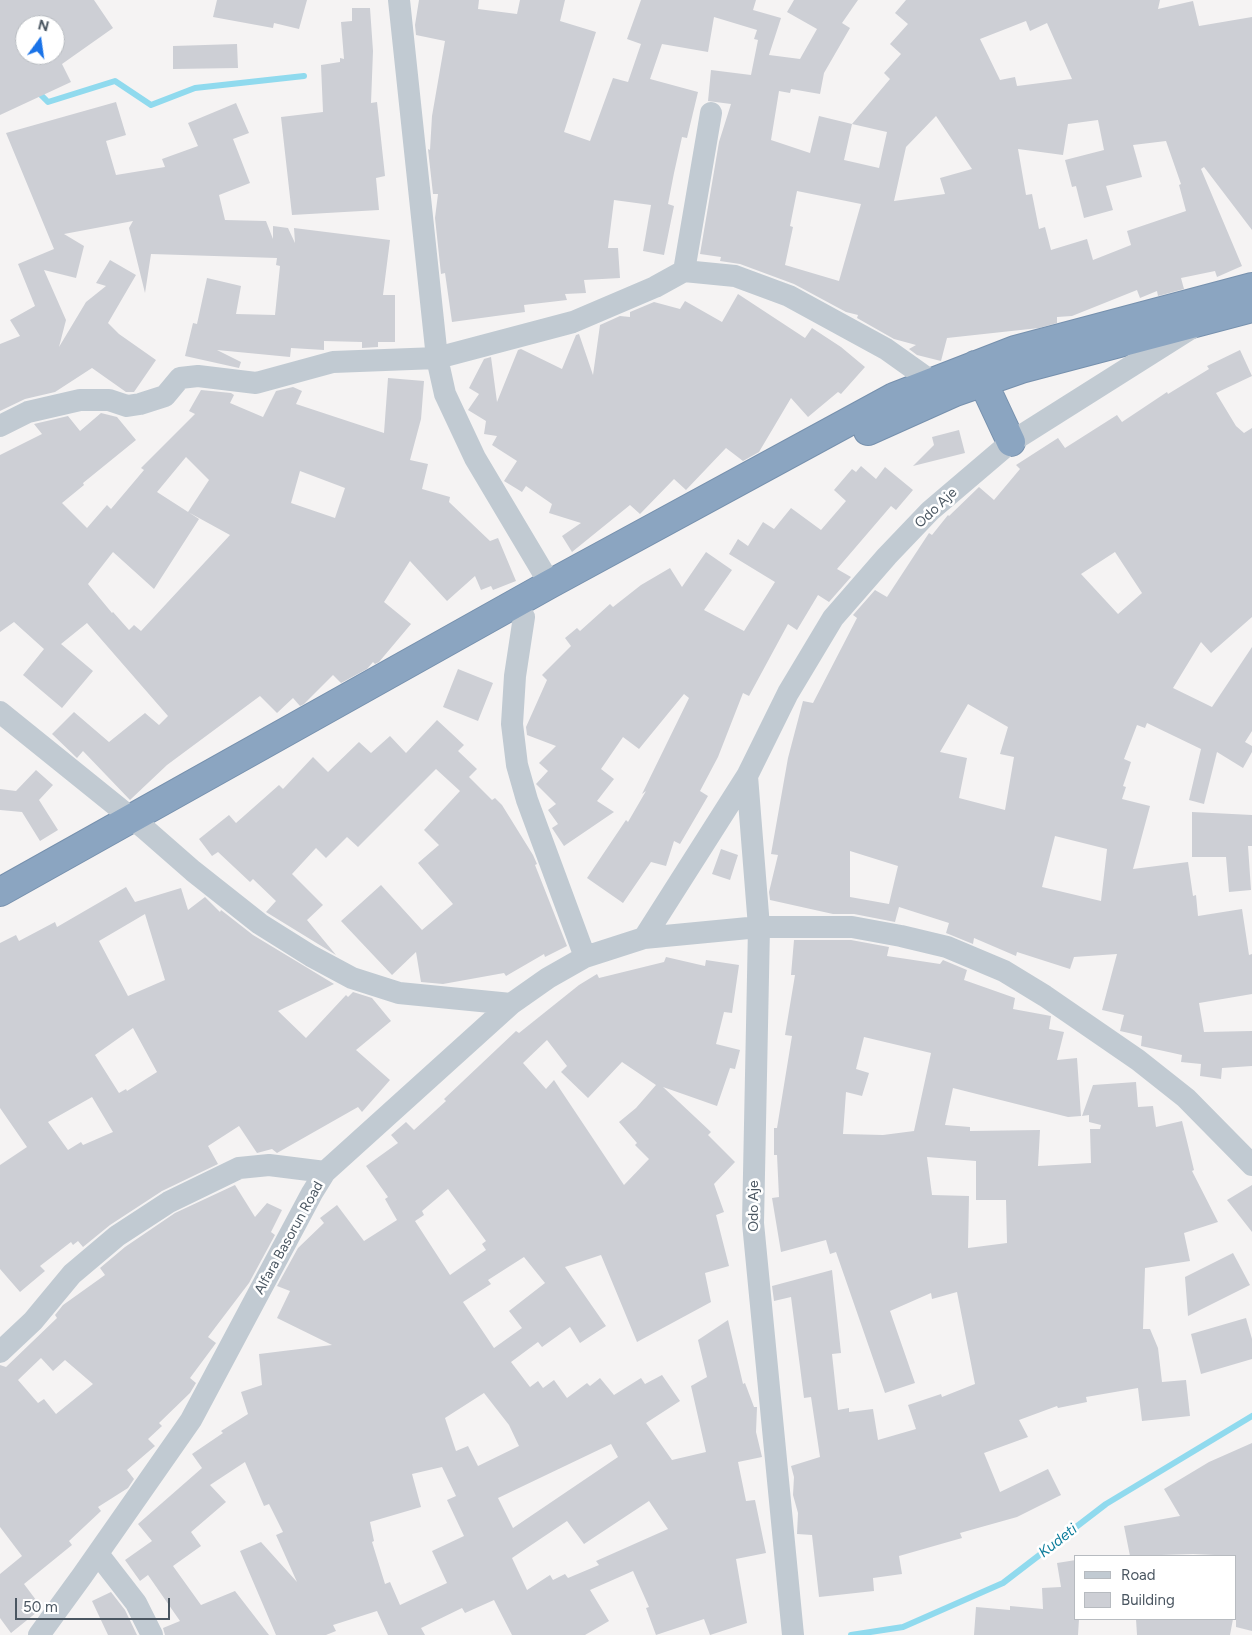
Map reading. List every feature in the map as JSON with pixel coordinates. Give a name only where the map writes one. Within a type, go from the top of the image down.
[{"type":"highway","points":[[0,910],[138,823],[550,584],[842,423],[978,373],[1064,335],[1252,288]]},
{"type":"highway","points":[[978,373],[1071,354],[1252,308]]},
{"type":"highway","points":[[978,373],[1011,442]]},
{"type":"highway","points":[[0,892],[138,823],[524,617],[886,422],[938,388]]},
{"type":"street","points":[[399,0],[437,358],[445,394],[475,458],[550,584]]},
{"type":"street","points":[[684,271],[711,113]]},
{"type":"street","points":[[0,426],[28,412],[80,400],[109,400],[126,406],[140,404],[165,396],[180,378],[198,376],[256,383],[333,362],[437,358],[573,322],[655,287],[684,271],[735,276],[789,296],[886,349],[938,388]]},
{"type":"street","name":"Odo Aje","points":[[644,938],[747,776],[788,693],[833,618],[887,556],[930,511],[1011,442],[1206,320]]},
{"type":"street","points":[[524,617],[515,676],[512,724],[517,765],[527,800],[585,957]]},
{"type":"street","points":[[0,712],[138,823],[193,872],[260,924],[311,956],[352,978],[399,993],[511,1004]]},
{"type":"street","name":"Odo Aje","points":[[747,776],[759,927],[753,1223],[792,1632]]},
{"type":"street","name":"Alfara Basorun Road","points":[[39,1635],[191,1420],[325,1172],[511,1004],[548,978],[585,957],[644,938],[759,927],[852,927],[947,947],[1004,971],[1068,1012],[1186,1098],[1252,1166]]},
{"type":"street","points":[[0,1352],[33,1321],[72,1274],[117,1236],[169,1202],[239,1168],[269,1165],[325,1172]]},
{"type":"street","points":[[98,1554],[136,1603],[152,1635]]},
{"type":"building","points":[[0,0],[94,0],[113,28],[65,62],[65,15],[15,15],[15,65],[62,65],[71,82],[0,115]]},
{"type":"building","points":[[217,0],[307,0],[299,29],[274,23],[273,28],[213,17]]},
{"type":"building","points":[[419,0],[479,0],[478,9],[517,14],[520,0],[565,0],[560,21],[596,32],[564,132],[590,141],[613,78],[628,82],[641,44],[627,39],[641,0],[756,0],[753,10],[781,18],[769,55],[800,59],[817,29],[787,12],[794,0],[858,0],[842,23],[850,28],[824,73],[820,94],[791,89],[790,93],[779,91],[771,140],[810,153],[819,116],[852,124],[890,79],[884,73],[901,54],[890,44],[908,24],[895,13],[906,0],[1160,0],[1158,9],[1193,1],[1199,26],[1252,17],[1252,230],[1204,167],[1201,169],[1242,266],[1217,277],[1215,271],[1181,278],[1184,289],[1158,296],[1157,291],[1140,298],[1137,290],[1072,316],[1057,317],[1057,323],[1039,328],[947,338],[941,361],[917,355],[909,349],[916,345],[894,339],[857,318],[858,315],[846,312],[794,284],[740,264],[720,261],[721,257],[700,254],[719,142],[731,104],[708,101],[711,70],[751,75],[758,40],[754,39],[757,30],[714,17],[708,52],[662,44],[650,79],[698,92],[687,138],[682,137],[674,173],[668,204],[674,206],[664,255],[643,251],[651,205],[614,200],[608,248],[618,248],[620,278],[584,280],[586,293],[565,294],[567,300],[524,305],[525,312],[452,322],[445,273],[441,274],[435,218],[438,194],[433,194],[428,149],[430,150],[432,116],[445,41],[416,35],[415,25]],"holes":[[[1026,21],[1030,31],[1047,23],[1072,79],[1017,86],[1015,77],[1000,80],[980,39]],[[936,116],[972,169],[940,178],[945,194],[894,201],[906,147]],[[1098,120],[1104,150],[1065,160],[1072,187],[1076,186],[1084,218],[1113,210],[1106,186],[1142,177],[1133,145],[1166,141],[1181,184],[1179,185],[1186,211],[1127,231],[1131,245],[1093,260],[1087,239],[1051,250],[1045,227],[1039,229],[1032,194],[1026,195],[1018,149],[1063,155],[1068,124]],[[852,124],[887,132],[879,168],[844,160]],[[797,191],[861,204],[839,281],[785,265],[793,227],[790,226]]]},
{"type":"building","points":[[352,8],[370,8],[373,51],[371,103],[377,102],[385,176],[376,178],[379,210],[292,215],[281,117],[323,112],[321,65],[340,62],[340,58],[344,59],[341,22],[352,21]]},
{"type":"building","points":[[237,44],[238,68],[173,69],[173,46]]},
{"type":"building","points":[[116,102],[126,135],[106,141],[116,175],[165,167],[162,159],[198,146],[188,123],[236,103],[249,133],[233,139],[250,183],[219,195],[225,220],[266,221],[273,239],[273,226],[288,228],[295,243],[294,228],[390,240],[383,295],[395,295],[395,342],[378,342],[378,347],[362,348],[362,342],[324,341],[324,350],[291,348],[290,357],[217,350],[241,362],[239,368],[185,356],[193,323],[197,324],[207,278],[241,286],[236,314],[275,315],[280,266],[276,265],[277,258],[151,254],[145,293],[129,228],[133,221],[64,234],[84,246],[76,278],[44,270],[66,320],[59,347],[86,302],[106,286],[96,283],[110,260],[136,275],[108,323],[119,334],[156,360],[134,392],[126,392],[92,368],[55,392],[25,399],[0,411],[0,344],[20,336],[10,320],[35,306],[18,264],[54,249],[6,133]]},
{"type":"building","points":[[738,294],[805,338],[812,328],[841,347],[865,367],[841,394],[838,392],[808,417],[791,398],[759,452],[743,461],[726,448],[686,490],[674,479],[640,514],[630,505],[572,552],[562,536],[581,523],[549,513],[552,504],[526,486],[522,492],[504,481],[517,461],[492,445],[497,436],[484,434],[486,421],[468,410],[479,394],[469,388],[484,359],[491,357],[497,402],[518,350],[521,349],[562,369],[576,335],[579,334],[593,375],[600,325],[620,316],[630,317],[630,312],[654,302],[680,309],[685,301],[722,322]]},
{"type":"building","points":[[1240,350],[1252,376],[1216,393],[1236,426],[1244,433],[1252,428],[1252,617],[1211,653],[1201,642],[1173,688],[1212,707],[1252,647],[1252,731],[1245,742],[1252,746],[1252,752],[1243,768],[1217,752],[1204,804],[1189,800],[1201,749],[1147,723],[1145,728],[1137,725],[1124,759],[1131,762],[1123,786],[1126,787],[1122,799],[1150,806],[1133,869],[1188,862],[1193,896],[1196,895],[1198,916],[1242,909],[1249,955],[1252,954],[1252,994],[1199,1003],[1204,1032],[1252,1031],[1252,1066],[1222,1068],[1221,1079],[1200,1076],[1201,1064],[1181,1062],[1182,1055],[1141,1046],[1142,1036],[1120,1031],[1124,1015],[1102,1010],[1117,954],[1074,957],[1070,969],[1017,952],[1016,956],[974,938],[973,944],[946,933],[949,923],[899,907],[895,922],[854,914],[833,914],[770,900],[769,892],[778,855],[771,854],[788,758],[803,701],[813,703],[857,618],[853,615],[875,590],[887,597],[929,533],[932,535],[948,515],[979,487],[994,500],[1020,469],[1016,465],[1058,438],[1065,448],[1117,415],[1122,422],[1167,392],[1168,394],[1209,369],[1207,366]],"holes":[[[1115,552],[1142,593],[1118,614],[1081,574]],[[968,704],[1008,727],[1000,754],[1014,757],[1005,810],[959,798],[967,758],[940,752]],[[1055,836],[1107,849],[1101,901],[1042,887]],[[850,851],[898,866],[889,904],[850,897]]]},
{"type":"building","points":[[388,378],[424,381],[421,419],[410,460],[428,464],[422,489],[450,497],[449,502],[490,541],[498,538],[516,581],[493,590],[491,586],[481,590],[475,576],[447,601],[410,561],[384,602],[411,624],[379,662],[375,664],[373,662],[367,669],[341,683],[333,675],[304,704],[300,706],[293,698],[277,713],[260,696],[167,765],[130,800],[83,751],[77,758],[52,734],[74,712],[109,742],[145,713],[159,725],[168,716],[87,623],[61,644],[93,671],[62,708],[23,675],[44,649],[14,622],[0,632],[0,455],[42,434],[34,424],[68,416],[80,431],[101,413],[117,417],[136,440],[83,483],[84,485],[62,503],[87,528],[107,505],[111,509],[144,470],[141,468],[195,414],[189,411],[201,390],[231,393],[234,395],[230,403],[263,417],[276,391],[293,387],[302,391],[296,404],[384,433]],"holes":[[[186,457],[209,480],[188,512],[157,492]],[[300,471],[345,488],[335,518],[291,503]],[[189,512],[230,535],[141,631],[134,625],[129,630],[88,584],[113,552],[154,589],[199,519]]]},
{"type":"building","points":[[959,430],[965,453],[913,466],[934,445],[932,437]]},
{"type":"building","points":[[861,466],[876,479],[885,467],[913,490],[896,510],[891,506],[837,569],[851,577],[829,602],[818,595],[797,630],[788,624],[749,696],[743,693],[718,757],[700,791],[708,796],[680,844],[674,841],[666,866],[651,862],[623,903],[587,878],[626,820],[628,822],[646,791],[642,794],[689,698],[684,694],[639,749],[623,737],[601,769],[614,779],[597,801],[614,812],[564,846],[552,828],[558,824],[548,810],[556,804],[536,784],[548,771],[539,763],[556,746],[527,735],[526,727],[547,680],[542,675],[571,646],[565,638],[577,628],[580,631],[610,604],[613,607],[641,585],[670,568],[682,587],[706,552],[732,570],[704,610],[744,631],[775,582],[729,554],[738,539],[748,546],[763,522],[774,529],[791,508],[821,530],[846,501],[834,490],[852,469],[856,472]]},
{"type":"building","points":[[458,669],[493,683],[478,721],[443,707]]},
{"type":"building","points":[[437,720],[464,745],[458,751],[477,769],[469,777],[492,800],[495,798],[502,805],[533,855],[537,864],[535,865],[567,946],[545,957],[544,954],[506,976],[504,973],[443,984],[421,982],[416,952],[392,975],[341,921],[381,885],[422,930],[453,904],[418,863],[439,845],[424,830],[460,791],[436,769],[358,847],[347,837],[326,858],[316,848],[292,874],[323,905],[307,920],[336,955],[266,912],[276,901],[253,879],[250,882],[218,852],[212,856],[199,839],[229,815],[236,823],[279,785],[283,789],[313,757],[328,772],[359,742],[371,753],[390,736],[406,753]]},
{"type":"building","points":[[36,770],[53,785],[39,800],[58,830],[40,841],[22,812],[0,810],[0,789],[16,791]]},
{"type":"building","points":[[1192,812],[1252,815],[1252,846],[1248,846],[1251,890],[1229,892],[1226,857],[1192,857]]},
{"type":"building","points":[[721,849],[738,855],[730,880],[712,874]]},
{"type":"building","points":[[126,887],[135,902],[181,888],[188,910],[205,897],[220,912],[221,910],[253,935],[334,984],[278,1011],[306,1038],[346,995],[348,997],[353,992],[372,998],[391,1021],[356,1050],[390,1080],[362,1112],[358,1107],[277,1153],[272,1149],[257,1153],[239,1126],[208,1146],[218,1164],[162,1191],[110,1225],[83,1247],[78,1241],[73,1245],[71,1242],[40,1266],[45,1271],[20,1292],[0,1269],[0,1165],[27,1147],[0,1108],[0,943],[16,935],[19,941],[55,922],[57,927]],"holes":[[[145,914],[165,980],[128,996],[99,941]],[[133,1028],[157,1072],[127,1091],[126,1089],[119,1093],[95,1055]],[[92,1097],[113,1132],[83,1145],[81,1142],[68,1150],[48,1122]]]},
{"type":"building","points":[[794,940],[851,940],[889,947],[887,956],[940,964],[943,960],[967,970],[964,980],[1015,998],[1013,1009],[1051,1016],[1049,1029],[1064,1032],[1057,1060],[1077,1058],[1081,1116],[1068,1117],[953,1088],[945,1125],[970,1127],[970,1131],[1040,1130],[1038,1166],[1091,1163],[1090,1129],[1100,1129],[1101,1125],[1089,1122],[1089,1115],[1082,1116],[1093,1085],[1136,1082],[1138,1107],[1153,1106],[1156,1127],[1182,1121],[1194,1170],[1192,1171],[1218,1222],[1184,1233],[1190,1261],[1145,1268],[1143,1329],[1150,1329],[1158,1348],[1162,1382],[1186,1380],[1190,1416],[1142,1421],[1138,1388],[1086,1397],[1087,1402],[1058,1408],[1057,1406],[1019,1420],[1028,1437],[984,1453],[1000,1492],[1048,1469],[1061,1495],[1017,1517],[960,1533],[962,1538],[899,1556],[902,1574],[873,1578],[874,1591],[819,1597],[812,1535],[797,1534],[798,1513],[793,1495],[794,1477],[791,1466],[820,1457],[811,1397],[804,1398],[791,1297],[774,1301],[772,1286],[832,1270],[841,1353],[832,1354],[838,1410],[849,1408],[849,1412],[873,1409],[878,1440],[916,1429],[908,1405],[941,1394],[942,1397],[975,1384],[957,1292],[932,1299],[931,1293],[890,1311],[915,1383],[885,1393],[836,1252],[830,1254],[826,1240],[781,1252],[772,1198],[779,1197],[777,1155],[774,1155],[774,1128],[777,1128],[792,1036],[785,1035],[795,975],[791,975]],"holes":[[[864,1037],[931,1053],[914,1131],[883,1135],[843,1134],[846,1092],[862,1096],[869,1073],[856,1069]],[[927,1157],[976,1161],[976,1200],[1006,1200],[1007,1243],[968,1248],[969,1196],[932,1195]]]},
{"type":"building","points":[[666,957],[705,966],[706,960],[739,965],[732,1013],[724,1012],[716,1044],[740,1050],[735,1069],[730,1068],[717,1106],[663,1087],[711,1132],[708,1135],[735,1162],[714,1184],[724,1212],[716,1215],[729,1266],[705,1273],[711,1302],[637,1342],[601,1255],[565,1267],[606,1326],[580,1343],[570,1327],[542,1347],[538,1342],[511,1362],[530,1387],[538,1381],[543,1388],[554,1380],[567,1398],[587,1383],[590,1386],[600,1378],[614,1395],[641,1378],[645,1384],[662,1375],[680,1401],[646,1423],[672,1460],[706,1452],[691,1386],[707,1377],[698,1340],[728,1320],[743,1384],[745,1383],[754,1407],[757,1407],[756,1432],[762,1457],[738,1462],[746,1501],[755,1500],[766,1553],[736,1559],[747,1623],[710,1635],[704,1619],[656,1635],[646,1608],[649,1607],[633,1571],[590,1590],[609,1621],[585,1635],[512,1635],[494,1600],[465,1613],[462,1608],[421,1628],[425,1635],[388,1635],[377,1611],[333,1625],[336,1631],[326,1635],[276,1635],[240,1551],[261,1542],[297,1582],[276,1535],[283,1532],[269,1504],[264,1506],[245,1462],[210,1485],[226,1502],[191,1532],[201,1546],[173,1566],[201,1605],[235,1591],[269,1635],[165,1635],[163,1628],[180,1621],[148,1575],[140,1581],[125,1560],[152,1541],[138,1524],[202,1468],[192,1454],[223,1433],[221,1431],[248,1414],[241,1392],[262,1385],[259,1354],[332,1345],[277,1318],[290,1291],[277,1286],[298,1248],[324,1223],[320,1218],[337,1205],[364,1241],[397,1220],[385,1199],[388,1197],[366,1166],[398,1143],[391,1135],[406,1122],[414,1130],[516,1031],[519,1033],[579,985],[597,974],[599,978],[664,962]],"holes":[[[547,1040],[567,1066],[561,1072],[588,1098],[622,1062],[656,1085],[636,1108],[619,1122],[637,1143],[635,1145],[649,1159],[624,1185],[554,1080],[546,1089],[523,1063]],[[448,1189],[486,1241],[482,1244],[486,1250],[450,1275],[415,1221],[424,1215],[422,1211]],[[524,1257],[545,1283],[509,1311],[522,1328],[494,1348],[463,1302],[491,1284],[488,1280]],[[484,1393],[509,1425],[519,1446],[478,1466],[468,1446],[456,1451],[445,1418]],[[611,1444],[618,1457],[513,1528],[498,1498]],[[442,1467],[456,1496],[447,1500],[464,1536],[432,1551],[447,1583],[400,1605],[390,1582],[385,1584],[372,1542],[374,1541],[370,1522],[421,1507],[412,1474]],[[649,1501],[668,1529],[596,1561],[599,1565],[568,1578],[565,1574],[553,1580],[550,1575],[527,1590],[512,1558],[567,1521],[584,1544]]]},
{"type":"building","points":[[235,1185],[255,1217],[267,1203],[282,1210],[271,1232],[275,1235],[249,1283],[208,1337],[216,1343],[190,1378],[196,1383],[190,1393],[159,1423],[162,1426],[148,1439],[155,1446],[127,1470],[134,1479],[128,1488],[98,1507],[101,1511],[69,1541],[72,1545],[24,1584],[42,1608],[11,1633],[0,1618],[0,1574],[22,1556],[0,1527],[0,1365],[6,1367],[57,1318],[55,1315],[63,1305],[105,1275],[100,1268],[125,1247],[175,1213]],"holes":[[[41,1358],[53,1371],[65,1360],[93,1384],[56,1414],[44,1399],[38,1403],[18,1380]]]},
{"type":"building","points":[[1252,1185],[1252,1232],[1227,1200]]},
{"type":"building","points":[[1233,1253],[1250,1285],[1188,1316],[1185,1277]]},
{"type":"building","points":[[1246,1318],[1252,1339],[1252,1359],[1201,1374],[1191,1334]]},
{"type":"building","points":[[1252,1443],[1252,1631],[1236,1627],[1237,1555],[1130,1555],[1124,1526],[1180,1516],[1164,1489],[1209,1462]]},
{"type":"building","points":[[1074,1560],[1074,1620],[1079,1620],[1078,1635],[974,1635],[976,1607],[1010,1610],[1010,1606],[1043,1609],[1042,1588],[1061,1587],[1057,1563]]},
{"type":"building","points":[[111,1592],[125,1610],[137,1635],[108,1635],[92,1601]]},
{"type":"building","points":[[1136,1620],[1233,1620],[1230,1635],[1137,1635]]},
{"type":"waterway","points":[[37,91],[48,102],[115,81],[151,105],[195,88],[304,76]]},
{"type":"waterway","name":"Kudeti","points":[[851,1635],[903,1627],[1003,1583],[1106,1504],[1252,1416]]}]
